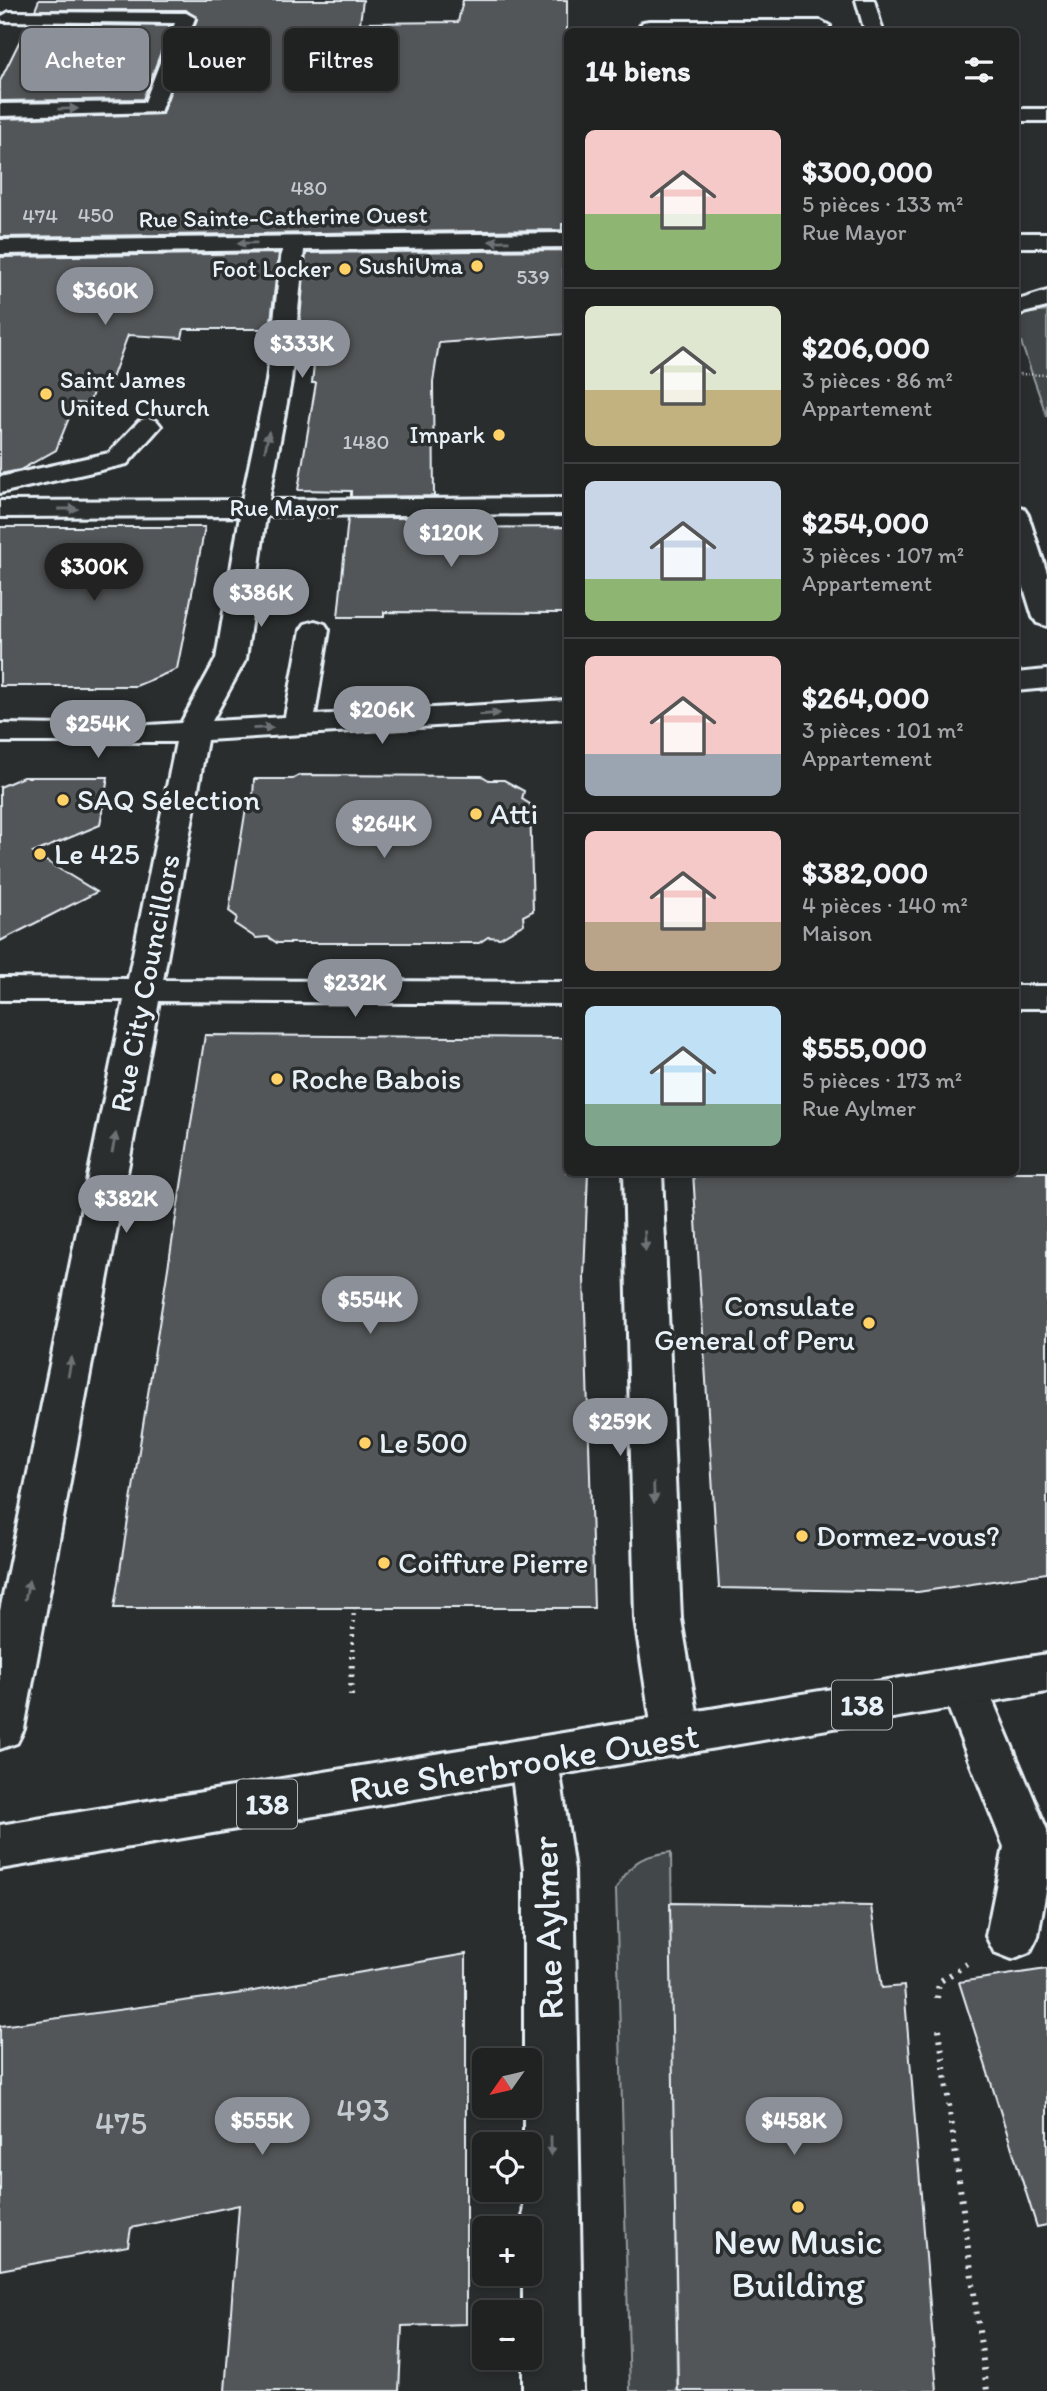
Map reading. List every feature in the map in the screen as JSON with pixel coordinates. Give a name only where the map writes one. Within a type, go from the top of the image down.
[{"type":"street","points":[[0,34],[18,0]]},
{"type":"street","points":[[865,0],[873,28]]},
{"type":"street","points":[[0,110],[153,108],[186,18],[9,17]]},
{"type":"street","points":[[649,23],[821,26]]},
{"type":"street","points":[[1019,115],[1047,115]]},
{"type":"street","name":"Rue Sainte-Catherine Ouest","points":[[0,247],[564,240]]},
{"type":"street","points":[[1019,240],[1047,240]]},
{"type":"street","name":"Rue City Councillors","points":[[0,1729],[194,730],[202,708],[231,659],[254,508],[279,381],[294,243]]},
{"type":"street","points":[[1019,307],[1030,306],[1047,298]]},
{"type":"street","points":[[0,485],[118,459],[148,426]]},
{"type":"street","name":"Rue Mayor","points":[[0,509],[564,506]]},
{"type":"street","points":[[1019,528],[1047,618]]},
{"type":"street","points":[[298,726],[315,630]]},
{"type":"street","points":[[1019,682],[1047,679]]},
{"type":"street","points":[[0,733],[134,734],[564,709]]},
{"type":"street","points":[[0,989],[564,993]]},
{"type":"street","points":[[1019,997],[1047,997]]},
{"type":"street","points":[[643,1176],[658,1619],[677,1736]]},
{"type":"street","name":"Rue Sherbrooke Ouest","points":[[0,1847],[1047,1674]]},
{"type":"street","points":[[964,1687],[1029,1847],[1012,1936]]},
{"type":"street","name":"Rue Aylmer","points":[[534,1760],[549,1870],[553,2391]]},
{"type":"path","points":[[1019,374],[1047,374]]},
{"type":"path","points":[[351,1696],[354,1608]]},
{"type":"path","points":[[939,2029],[987,2391]]},
{"type":"shaded area","points":[[1047,311],[1047,417],[1019,336],[1019,314]]},
{"type":"shaded area","points":[[671,1852],[677,2391],[630,2391],[616,1889],[632,1866],[644,1858]]},
{"type":"building","points":[[39,0],[363,0],[360,23],[458,22],[463,0],[567,0],[567,28],[564,28],[562,230],[0,237],[0,119],[162,114],[170,91],[270,91],[270,28],[194,28],[197,19],[186,10],[35,10]]},
{"type":"building","points":[[28,24],[171,26],[163,28],[163,47],[149,83],[149,28],[26,28]]},
{"type":"building","points":[[21,38],[21,91],[146,91],[143,99],[0,101],[0,81]]},
{"type":"building","points":[[563,250],[564,334],[439,343],[433,382],[434,496],[351,497],[351,491],[298,490],[316,383],[312,383],[318,330],[299,330],[306,253]]},
{"type":"building","points":[[279,253],[270,329],[184,329],[182,338],[128,335],[110,384],[96,383],[89,404],[75,403],[56,450],[20,470],[0,474],[0,257]]},
{"type":"building","points":[[348,518],[434,518],[434,528],[564,527],[564,613],[384,612],[384,617],[338,617]]},
{"type":"building","points":[[0,527],[205,527],[177,669],[136,686],[0,686]]},
{"type":"building","points":[[300,775],[482,776],[489,780],[504,780],[524,791],[522,799],[530,804],[533,911],[523,916],[524,924],[500,938],[488,937],[479,943],[277,943],[268,937],[256,938],[235,924],[237,917],[229,911],[247,802],[253,798],[254,779],[293,779]]},
{"type":"building","name":"Le 425","points":[[23,777],[108,777],[100,825],[33,853],[97,892],[0,941],[0,787]]},
{"type":"building","name":"Le 500","points":[[205,1035],[564,1038],[564,1176],[588,1176],[584,1277],[594,1608],[114,1608]]},
{"type":"building","points":[[1019,1172],[1047,1172],[1047,1573],[918,1592],[719,1588],[693,1176],[1019,1176]]},
{"type":"building","name":"New Music Building","points":[[670,1903],[871,1906],[882,1988],[904,1986],[937,2391],[678,2391]]},
{"type":"building","points":[[466,1954],[466,2324],[402,2326],[399,2391],[225,2391],[239,2205],[131,2228],[128,2246],[0,2270],[0,2026],[242,1993]]},
{"type":"building","points":[[1047,1969],[1047,2225],[1037,2227],[959,1982]]},
{"type":"place","name":"SushiUma","points":[[477,266]]},
{"type":"place","name":"Foot Locker","points":[[345,269]]},
{"type":"place","name":"Saint James United Church","points":[[46,394]]},
{"type":"place","name":"Impark","points":[[499,435]]},
{"type":"place","name":"SAQ Sélection","points":[[63,800]]},
{"type":"place","name":"Atti","points":[[476,814]]},
{"type":"place","name":"Le 425","points":[[40,854]]},
{"type":"place","name":"Roche Babois","points":[[277,1079]]},
{"type":"place","name":"Consulate General of Peru","points":[[869,1323]]},
{"type":"place","name":"Le 500","points":[[365,1443]]},
{"type":"place","name":"Dormez-vous?","points":[[802,1536]]},
{"type":"place","name":"Coiffure Pierre","points":[[384,1563]]},
{"type":"place","name":"New Music Building","points":[[798,2207]]}]
